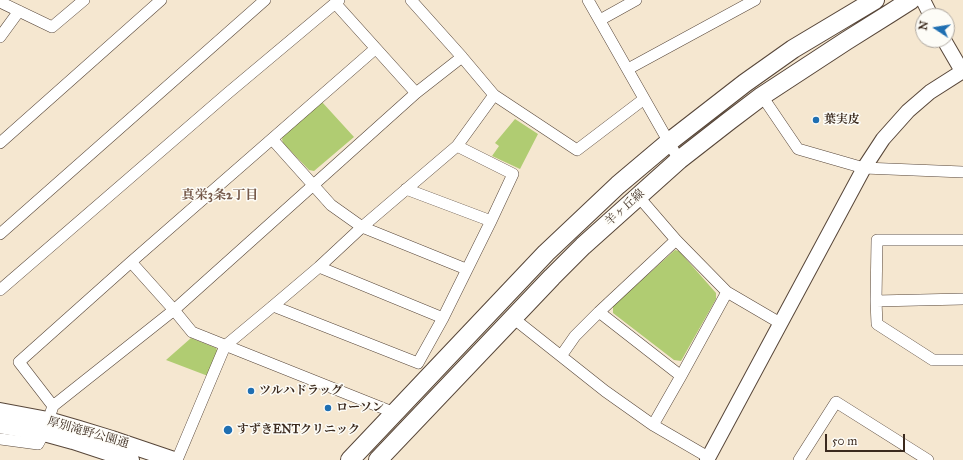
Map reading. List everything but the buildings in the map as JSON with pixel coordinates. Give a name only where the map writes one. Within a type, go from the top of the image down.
[{"type":"main road","name":"羊ヶ丘線","points":[[350,460],[546,253],[618,185],[669,142],[745,83],[793,49],[875,0]]},
{"type":"main road","name":"羊ヶ丘線","points":[[378,460],[583,246],[679,160],[762,96],[911,0]]},
{"type":"main road","name":"厚別滝野公園通","points":[[0,411],[49,420],[112,438],[176,460]]},
{"type":"main road","name":"厚別滝野公園通","points":[[0,425],[49,420],[73,441],[131,460]]},
{"type":"street","points":[[0,2],[52,27],[84,0]]},
{"type":"street","points":[[0,143],[161,0]]},
{"type":"street","points":[[0,234],[265,0]]},
{"type":"street","points":[[411,0],[494,95],[577,150],[644,99]]},
{"type":"street","points":[[588,0],[679,160]]},
{"type":"street","points":[[600,20],[636,0]]},
{"type":"street","points":[[628,69],[755,0]]},
{"type":"street","points":[[0,290],[228,93],[337,2],[375,49],[416,94]]},
{"type":"street","points":[[0,37],[19,11]]},
{"type":"street","points":[[513,318],[652,425],[708,459],[864,168],[883,139],[908,111],[930,92],[962,71],[949,48]]},
{"type":"street","points":[[49,420],[19,362],[375,49]]},
{"type":"street","points":[[0,439],[38,444],[49,420],[416,94],[462,57]]},
{"type":"street","points":[[176,460],[225,346],[319,267],[362,227],[457,146],[494,95]]},
{"type":"street","points":[[762,96],[798,149],[864,168],[963,172]]},
{"type":"street","points":[[272,139],[331,205],[362,227],[466,269]]},
{"type":"street","points":[[273,306],[418,363],[443,318],[513,174],[457,146]]},
{"type":"street","points":[[406,189],[491,221]]},
{"type":"street","points":[[638,196],[676,240],[727,292],[780,323]]},
{"type":"street","points":[[561,356],[575,336],[676,240]]},
{"type":"street","points":[[963,240],[877,240],[876,301],[877,324],[933,360],[963,360]]},
{"type":"street","points":[[131,262],[192,332],[395,413]]},
{"type":"street","points":[[319,267],[443,318]]},
{"type":"street","points":[[652,425],[727,292]]},
{"type":"street","points":[[876,301],[963,299]]},
{"type":"street","points":[[599,312],[681,376]]},
{"type":"street","points":[[803,459],[836,402],[928,460]]},
{"type":"green space","points":[[322,102],[354,137],[314,171],[309,170],[283,143],[282,139],[284,134]]},
{"type":"green space","points":[[515,119],[538,134],[520,169],[492,156],[499,146],[495,143]]},
{"type":"green space","points":[[675,250],[679,251],[716,293],[716,299],[681,361],[674,360],[613,313],[613,306]]},
{"type":"green space","points":[[191,338],[216,348],[218,352],[208,376],[166,360]]},
{"type":"place","name":"葉実皮","points":[[816,120]]},
{"type":"place","name":"ツルハドラッグ","points":[[251,391]]},
{"type":"place","name":"ローソン","points":[[328,408]]},
{"type":"place","name":"すずきENTクリニック","points":[[228,430]]},
{"type":"district","name":"真栄3条2丁目","points":[[220,196]]}]
